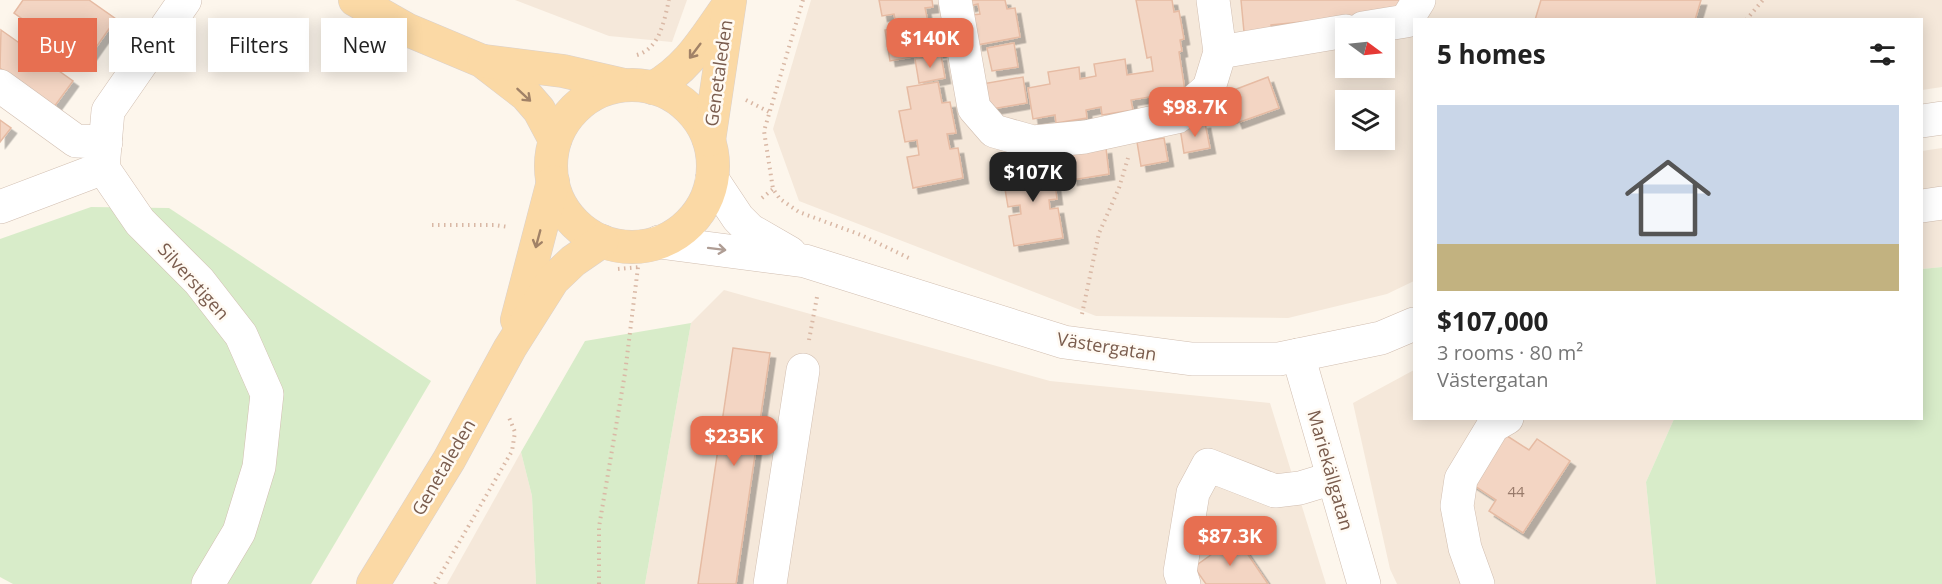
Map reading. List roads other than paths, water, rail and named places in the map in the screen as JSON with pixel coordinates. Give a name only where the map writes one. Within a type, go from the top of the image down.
[{"type":"main road","points":[[355,0],[408,30],[482,61],[526,95],[539,110],[555,140]]},
{"type":"main road","name":"Genetaleden","points":[[639,86],[671,78],[683,67],[729,3]]},
{"type":"main road","name":"Genetaleden","points":[[709,140],[729,3]]},
{"type":"main road","points":[[482,61],[563,71],[639,86],[681,102],[693,112],[709,140],[712,152],[712,179],[708,193],[694,218],[654,255],[631,247],[607,256],[562,207],[552,182],[551,168],[555,140],[566,119],[582,103],[602,91],[639,86]]},
{"type":"main road","name":"Genetaleden","points":[[510,348],[552,182]]},
{"type":"main road","name":"Genetaleden","points":[[373,584],[449,459],[510,348],[553,280],[573,261],[607,256]]},
{"type":"street","points":[[104,155],[108,111],[185,0]]},
{"type":"street","points":[[955,0],[974,108],[994,131],[1033,142],[1086,137],[1177,117],[1209,88],[1220,52],[1213,0]]},
{"type":"street","points":[[1395,23],[1406,21],[1419,0]]},
{"type":"street","points":[[1220,52],[1335,33]]},
{"type":"street","points":[[0,86],[76,141],[104,155]]},
{"type":"street","points":[[1923,121],[1942,118]]},
{"type":"street","points":[[0,207],[104,155]]},
{"type":"street","name":"Silverstigen","points":[[104,155],[140,222],[199,281],[242,335],[267,394],[259,467],[239,532],[208,584]]},
{"type":"street","name":"Västergatan","points":[[712,179],[729,207],[750,230],[805,261],[1064,342],[1192,359],[1279,359],[1381,338],[1413,324]]},
{"type":"street","points":[[1923,206],[1942,203]]},
{"type":"street","name":"Västergatan","points":[[654,255],[805,261]]},
{"type":"street","name":"Mariekällgatan","points":[[1298,355],[1364,584]]},
{"type":"street","points":[[770,584],[803,370]]},
{"type":"street","points":[[1478,584],[1465,548],[1457,506],[1461,478],[1493,426],[1504,420]]},
{"type":"street","points":[[1184,584],[1180,572],[1193,493],[1208,465],[1275,491],[1300,488],[1333,478]]}]
